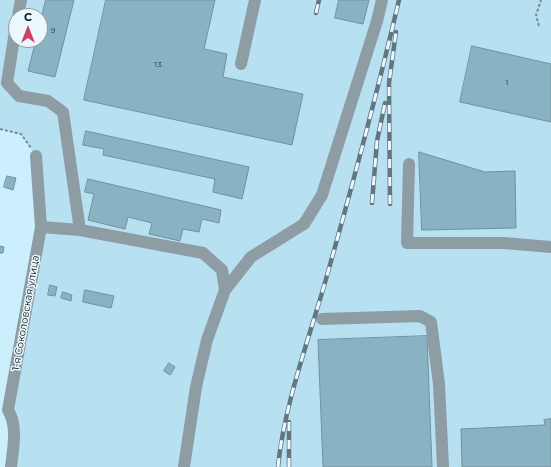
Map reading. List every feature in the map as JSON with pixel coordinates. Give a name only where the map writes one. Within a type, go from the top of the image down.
[{"type":"street","points":[[241,64],[255,0]]},
{"type":"street","points":[[184,467],[196,387],[208,340],[225,290],[251,257],[304,224],[322,195],[377,21],[382,0]]},
{"type":"street","points":[[13,48],[7,83],[19,96],[48,101],[63,112],[80,230]]},
{"type":"street","name":"1-я Соколовская улица","points":[[11,467],[14,428],[12,417],[4,409],[41,227],[36,156]]},
{"type":"street","points":[[409,164],[407,243],[504,243],[551,247]]},
{"type":"street","points":[[41,227],[80,230],[203,253],[222,270],[225,290]]},
{"type":"street","points":[[322,319],[420,316],[431,322],[439,384],[443,467]]},
{"type":"path","points":[[538,26],[536,15],[541,0]]},
{"type":"path","points":[[0,129],[21,134],[36,156]]},
{"type":"shaded area","points":[[0,0],[551,0],[551,467],[11,467],[12,417],[41,227],[36,156],[21,134],[0,129]]},
{"type":"building","points":[[46,0],[74,0],[55,77],[28,71],[34,48],[48,48],[48,8],[44,8]]},
{"type":"building","points":[[106,0],[215,0],[204,49],[227,54],[223,77],[303,94],[292,145],[84,100]]},
{"type":"building","points":[[339,0],[369,0],[363,24],[335,18]]},
{"type":"building","points":[[472,46],[551,64],[551,122],[460,102]]},
{"type":"building","points":[[86,131],[249,167],[242,199],[213,192],[215,179],[103,155],[104,149],[83,145]]},
{"type":"building","points":[[419,152],[485,172],[515,171],[516,228],[422,230]]},
{"type":"building","points":[[7,176],[16,178],[13,190],[4,187]]},
{"type":"building","points":[[88,179],[221,210],[219,223],[202,219],[199,232],[183,229],[180,241],[149,234],[152,223],[128,217],[125,229],[88,220],[94,194],[85,192]]},
{"type":"building","points":[[0,246],[4,247],[3,253],[0,253]]},
{"type":"building","points":[[50,285],[57,287],[55,296],[48,295]]},
{"type":"building","points":[[85,290],[114,296],[111,308],[83,302]]},
{"type":"building","points":[[63,292],[72,295],[71,301],[61,298]]},
{"type":"building","points":[[427,336],[432,467],[323,467],[318,340]]},
{"type":"building","points":[[169,363],[175,367],[170,375],[164,371]]},
{"type":"building","points":[[551,419],[551,467],[462,467],[461,429],[545,425],[544,420]]},
{"type":"railway","points":[[316,13],[319,0]]},
{"type":"railway","points":[[278,467],[291,396],[355,175],[399,0]]},
{"type":"railway","points":[[390,204],[389,83],[396,32]]},
{"type":"railway","points":[[372,203],[377,141],[385,103]]},
{"type":"railway","points":[[289,422],[289,467]]}]
